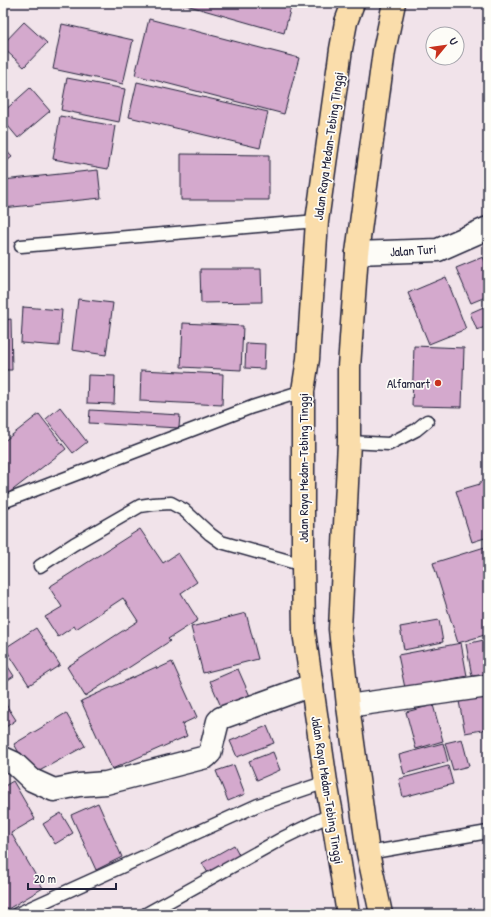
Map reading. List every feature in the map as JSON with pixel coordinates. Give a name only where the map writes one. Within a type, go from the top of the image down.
[{"type":"highway","points":[[381,914],[368,853],[348,706],[340,629],[349,442],[349,366],[357,253],[384,51],[394,3]]},
{"type":"highway","points":[[384,51],[406,3]]},
{"type":"highway","name":"Jalan Raya Medan-Tebing Tinggi","points":[[347,9],[317,221],[308,359],[303,391],[303,565],[304,632],[326,782],[348,914]]},
{"type":"street","name":"Jalan Turi","points":[[357,253],[438,250],[488,228]]},
{"type":"street","points":[[3,758],[14,763],[32,780],[54,790],[106,783],[206,757],[210,753],[218,721],[221,718],[312,685]]},
{"type":"street","points":[[348,706],[488,686]]},
{"type":"lane","points":[[21,246],[317,221]]},
{"type":"lane","points":[[3,502],[252,407],[303,391]]},
{"type":"lane","points":[[349,442],[389,444],[416,430],[427,421]]},
{"type":"lane","points":[[40,566],[74,544],[140,506],[171,503],[184,510],[221,542],[303,565]]},
{"type":"lane","points":[[17,914],[258,805],[326,782]]},
{"type":"lane","points":[[146,914],[283,838],[332,814]]},
{"type":"lane","points":[[368,853],[488,832]]},
{"type":"building","points":[[179,3],[292,3],[284,33]]},
{"type":"building","points":[[149,19],[299,58],[284,114],[135,75]]},
{"type":"building","points":[[24,22],[47,43],[24,67],[3,48],[3,44]]},
{"type":"building","points":[[62,24],[133,40],[123,84],[53,69]]},
{"type":"building","points":[[67,78],[125,89],[119,122],[61,110]]},
{"type":"building","points":[[137,82],[268,112],[260,148],[129,117]]},
{"type":"building","points":[[30,88],[50,111],[18,138],[3,120],[3,112]]},
{"type":"building","points":[[60,116],[115,126],[108,169],[53,159]]},
{"type":"building","points":[[3,147],[12,157],[3,164]]},
{"type":"building","points":[[181,154],[269,155],[269,200],[181,200]]},
{"type":"building","points":[[98,170],[101,198],[3,208],[3,180]]},
{"type":"building","points":[[483,257],[488,268],[488,296],[471,303],[456,268]]},
{"type":"building","points":[[200,269],[261,269],[262,302],[201,303]]},
{"type":"building","points":[[446,277],[466,329],[429,344],[408,293]]},
{"type":"building","points":[[78,299],[113,303],[106,355],[72,350]]},
{"type":"building","points":[[488,305],[488,326],[477,330],[470,313]]},
{"type":"building","points":[[23,307],[62,310],[59,346],[21,343]]},
{"type":"building","points":[[11,319],[12,370],[3,370],[3,320]]},
{"type":"building","points":[[183,323],[243,326],[241,370],[181,367]]},
{"type":"building","points":[[246,343],[265,344],[264,369],[245,368]]},
{"type":"building","points":[[414,346],[464,348],[462,407],[412,406]]},
{"type":"building","points":[[141,370],[223,374],[222,405],[140,401]]},
{"type":"building","points":[[88,375],[115,376],[114,404],[87,403]]},
{"type":"building","points":[[60,407],[87,442],[73,453],[46,419]]},
{"type":"building","points":[[90,410],[180,415],[179,428],[89,423]]},
{"type":"building","points":[[39,414],[66,449],[5,496],[3,494],[3,442]]},
{"type":"building","points":[[488,479],[488,537],[472,542],[456,491],[480,484],[480,482]]},
{"type":"building","points":[[140,529],[163,563],[178,553],[197,582],[181,593],[198,620],[168,639],[170,641],[85,696],[67,667],[138,621],[123,598],[76,629],[74,626],[58,637],[45,617],[62,607],[49,587]]},
{"type":"building","points":[[488,546],[488,634],[458,643],[433,563]]},
{"type":"building","points":[[246,613],[258,659],[203,673],[191,627]]},
{"type":"building","points":[[439,620],[443,642],[404,650],[400,627]]},
{"type":"building","points":[[36,628],[60,665],[29,685],[5,648]]},
{"type":"building","points":[[488,639],[488,674],[472,676],[466,644]]},
{"type":"building","points":[[461,643],[467,676],[405,688],[398,655]]},
{"type":"building","points":[[3,659],[14,676],[3,683]]},
{"type":"building","points":[[172,662],[197,717],[182,724],[187,736],[112,769],[81,701],[156,667],[157,669]]},
{"type":"building","points":[[238,669],[253,703],[225,716],[210,681]]},
{"type":"building","points":[[488,690],[488,729],[465,733],[458,696]]},
{"type":"building","points":[[3,700],[16,720],[3,729]]},
{"type":"building","points":[[433,705],[443,741],[416,749],[406,712]]},
{"type":"building","points":[[66,713],[85,746],[32,775],[14,744]]},
{"type":"building","points":[[267,726],[274,743],[237,757],[230,741]]},
{"type":"building","points":[[462,739],[469,766],[453,770],[445,743]]},
{"type":"building","points":[[443,743],[448,762],[404,774],[399,755]]},
{"type":"building","points":[[273,752],[280,770],[257,780],[249,761]]},
{"type":"building","points":[[234,765],[245,794],[228,801],[216,771]]},
{"type":"building","points":[[448,766],[453,784],[403,797],[399,779]]},
{"type":"building","points":[[13,781],[35,819],[11,833],[43,888],[3,912],[3,787]]},
{"type":"building","points":[[98,803],[122,857],[96,870],[71,815]]},
{"type":"building","points":[[61,813],[73,833],[55,844],[43,824]]},
{"type":"building","points":[[234,845],[242,860],[211,878],[202,863]]},
{"type":"building","points":[[125,910],[127,914],[116,914]]},
{"type":"place","name":"Alfamart","points":[[438,383]]}]
